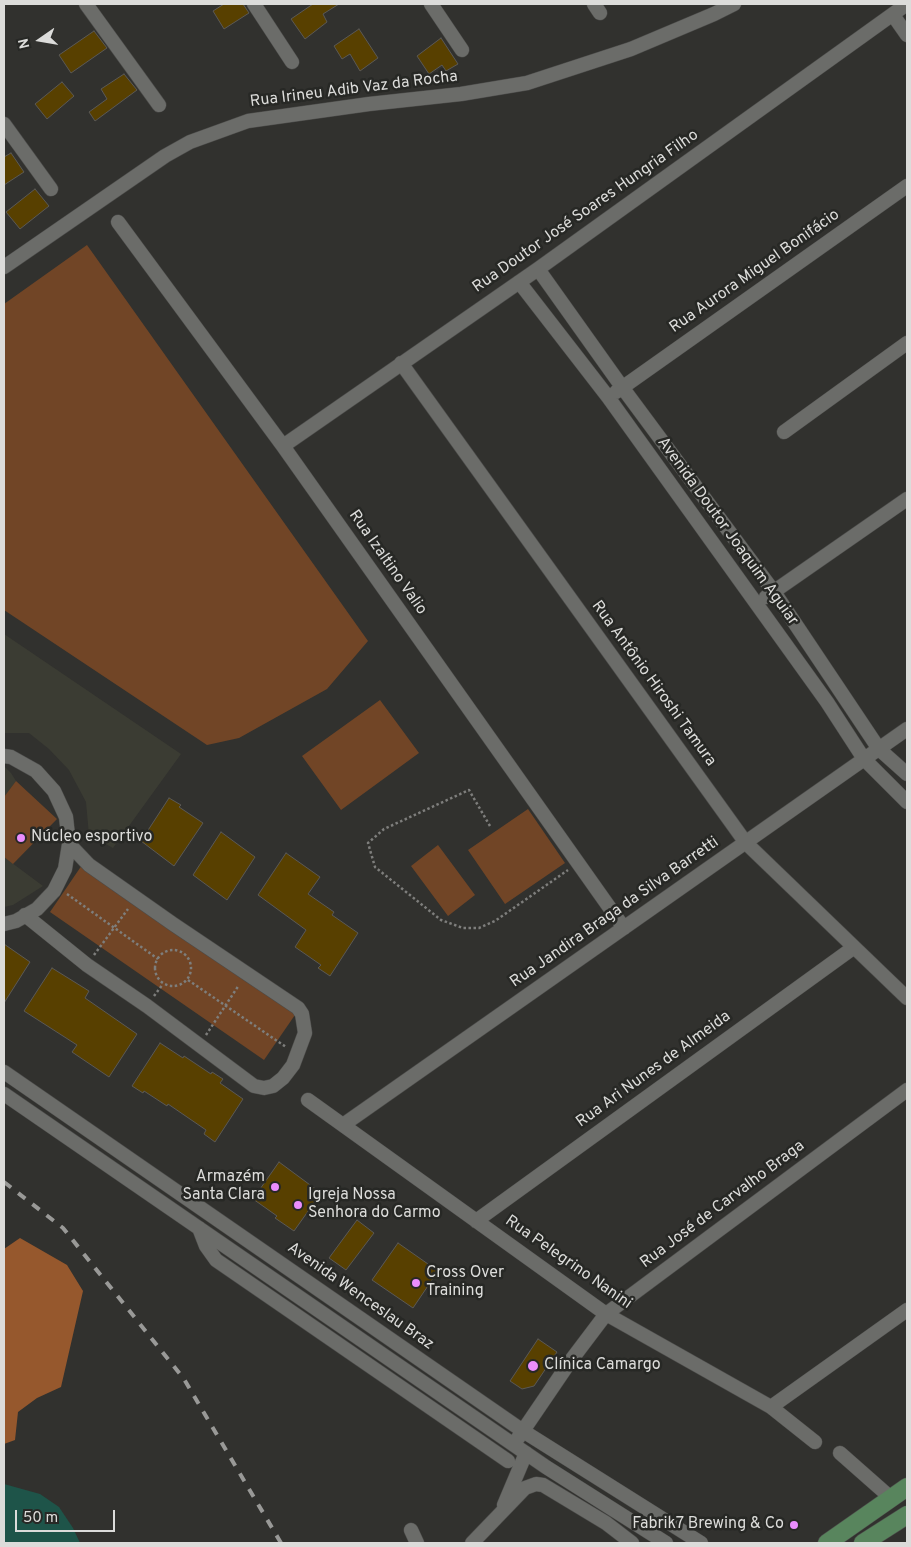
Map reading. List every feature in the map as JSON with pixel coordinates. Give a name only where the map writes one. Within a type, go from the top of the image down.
[{"type":"main road","points":[[828,1543],[907,1487]]},
{"type":"main road","points":[[863,1543],[907,1515]]},
{"type":"street","points":[[86,4],[159,106]]},
{"type":"street","points":[[254,4],[292,62]]},
{"type":"street","points":[[431,4],[462,50]]},
{"type":"street","name":"Rua Irineu Adib Vaz da Rocha","points":[[4,267],[165,156],[190,142],[248,121],[369,104],[461,94],[527,83],[631,50],[734,4]]},
{"type":"street","name":"Rua Doutor José Soares Hungria Filho","points":[[283,446],[538,269],[907,4]]},
{"type":"street","points":[[892,15],[907,35]]},
{"type":"street","points":[[4,124],[51,189]]},
{"type":"street","name":"Rua Aurora Miguel Bonifácio","points":[[608,398],[622,386],[907,186]]},
{"type":"street","name":"Rua Izaltino Valio","points":[[118,222],[283,446],[624,928]]},
{"type":"street","name":"Avenida Doutor Joaquim Aguiar","points":[[538,269],[774,592],[880,748],[907,774]]},
{"type":"street","name":"Avenida Doutor Joaquim Aguiar","points":[[519,282],[608,398],[757,604],[827,702],[864,759],[907,802]]},
{"type":"street","points":[[784,432],[907,343]]},
{"type":"street","name":"Rua Antônio Hiroshi Tamura","points":[[401,364],[746,843],[907,998]]},
{"type":"street","points":[[757,604],[907,499]]},
{"type":"street","name":"Rua Jandira Braga da Silva Barretti","points":[[343,1125],[907,729]]},
{"type":"street","points":[[4,756],[11,757],[36,771],[54,791],[66,816],[69,844],[65,869],[56,887],[37,909],[16,921],[4,924]]},
{"type":"street","points":[[25,915],[87,965],[254,1086],[264,1088],[273,1086],[283,1078],[293,1065],[305,1033],[302,1014],[298,1008],[89,865],[69,844]]},
{"type":"street","name":"Rua Ari Nunes de Almeida","points":[[476,1221],[853,948]]},
{"type":"street","name":"Avenida Wenceslau Braz","points":[[4,1072],[523,1431],[702,1543]]},
{"type":"street","name":"Rua José de Carvalho Braga","points":[[514,1444],[569,1362],[606,1314],[907,1090]]},
{"type":"street","name":"Avenida Wenceslau Braz","points":[[4,1094],[526,1453],[666,1543]]},
{"type":"street","name":"Rua Pelegrino Nanini","points":[[308,1100],[606,1314],[772,1407],[815,1442]]},
{"type":"street","points":[[126,1177],[135,1163]]},
{"type":"street","points":[[199,1228],[206,1246],[216,1260],[508,1461]]},
{"type":"street","points":[[772,1407],[907,1310]]},
{"type":"street","points":[[496,1432],[506,1449],[508,1495]]},
{"type":"street","points":[[499,1515],[526,1453]]},
{"type":"street","points":[[840,1453],[891,1498]]},
{"type":"street","points":[[543,1485],[546,1479],[561,1476]]},
{"type":"street","points":[[472,1543],[525,1488],[536,1484],[543,1485],[606,1524],[632,1543]]},
{"type":"street","points":[[411,1530],[417,1543]]},
{"type":"path","points":[[490,826],[469,790],[384,829],[368,842],[375,867],[441,920],[463,928],[479,928],[495,921],[578,864]]},
{"type":"path","points":[[56,887],[158,959]]},
{"type":"path","points":[[87,965],[136,898]]},
{"type":"path","points":[[178,950],[184,952],[192,968],[188,980],[179,986],[163,984],[156,975],[155,970],[158,959],[166,951],[178,950]]},
{"type":"path","points":[[198,1046],[246,973]]},
{"type":"path","points":[[188,980],[298,1055]]},
{"type":"shaded area","points":[[87,245],[368,641],[327,689],[239,738],[207,745],[4,610],[4,304]]},
{"type":"shaded area","points":[[4,634],[181,754],[113,848],[89,835],[86,802],[69,770],[49,749],[29,733],[4,733]]},
{"type":"shaded area","points":[[380,700],[419,753],[341,810],[302,756]]},
{"type":"shaded area","points":[[4,766],[16,781],[4,797]]},
{"type":"shaded area","name":"Núcleo esportivo","points":[[16,781],[57,819],[13,864],[4,857],[4,797]]},
{"type":"shaded area","points":[[528,809],[565,863],[505,904],[468,850]]},
{"type":"shaded area","points":[[438,845],[475,895],[448,916],[411,866]]},
{"type":"shaded area","points":[[4,857],[43,886],[13,905],[4,907]]},
{"type":"shaded area","points":[[82,865],[297,1012],[264,1060],[50,912]]},
{"type":"shaded area","points":[[20,1238],[67,1265],[83,1291],[61,1387],[37,1398],[18,1412],[15,1440],[4,1444],[4,1249]]},
{"type":"shaded area","points":[[4,1484],[40,1494],[59,1507],[73,1528],[80,1543],[4,1543]]},
{"type":"building","points":[[224,4],[243,4],[249,13],[224,29],[213,11]]},
{"type":"building","points":[[313,4],[339,4],[323,14],[327,22],[305,39],[291,19]]},
{"type":"building","points":[[359,29],[378,58],[360,71],[350,54],[342,59],[334,46]]},
{"type":"building","points":[[94,31],[107,48],[71,73],[59,55]]},
{"type":"building","points":[[441,38],[458,64],[446,71],[442,65],[429,74],[417,56]]},
{"type":"building","points":[[124,74],[137,90],[95,121],[89,112],[107,99],[101,89]]},
{"type":"building","points":[[62,82],[74,96],[47,119],[35,104]]},
{"type":"building","points":[[11,153],[24,172],[4,185],[4,157]]},
{"type":"building","points":[[35,189],[49,206],[20,229],[6,212]]},
{"type":"building","points":[[169,798],[203,823],[174,866],[141,841]]},
{"type":"building","points":[[221,832],[255,857],[227,900],[193,875]]},
{"type":"building","points":[[286,853],[320,877],[308,894],[334,912],[332,915],[358,933],[330,976],[318,968],[321,965],[295,947],[306,930],[258,895]]},
{"type":"building","points":[[4,944],[30,962],[4,1003]]},
{"type":"building","points":[[52,968],[89,991],[85,998],[137,1034],[109,1077],[72,1052],[77,1045],[24,1011]]},
{"type":"building","points":[[160,1043],[211,1074],[212,1072],[223,1079],[220,1083],[243,1099],[215,1142],[204,1134],[206,1130],[168,1104],[167,1106],[144,1091],[143,1093],[132,1086]]},
{"type":"building","points":[[279,1162],[321,1193],[294,1231],[253,1199]]},
{"type":"building","points":[[357,1220],[374,1233],[346,1270],[329,1258]]},
{"type":"building","points":[[398,1243],[438,1271],[413,1308],[372,1280]]},
{"type":"building","name":"Clínica Camargo","points":[[538,1339],[557,1352],[534,1386],[522,1389],[510,1381]]},
{"type":"railway","points":[[4,1182],[63,1228],[184,1379],[281,1543]]},
{"type":"place","name":"Núcleo esportivo","points":[[21,838]]},
{"type":"place","name":"Armazém Santa Clara","points":[[275,1187]]},
{"type":"place","name":"Igreja Nossa Senhora do Carmo","points":[[298,1205]]},
{"type":"place","name":"Cross Over Training","points":[[416,1283]]},
{"type":"place","name":"Clínica Camargo","points":[[533,1366]]},
{"type":"place","name":"Fabrik7 Brewing & Co","points":[[794,1525]]}]
